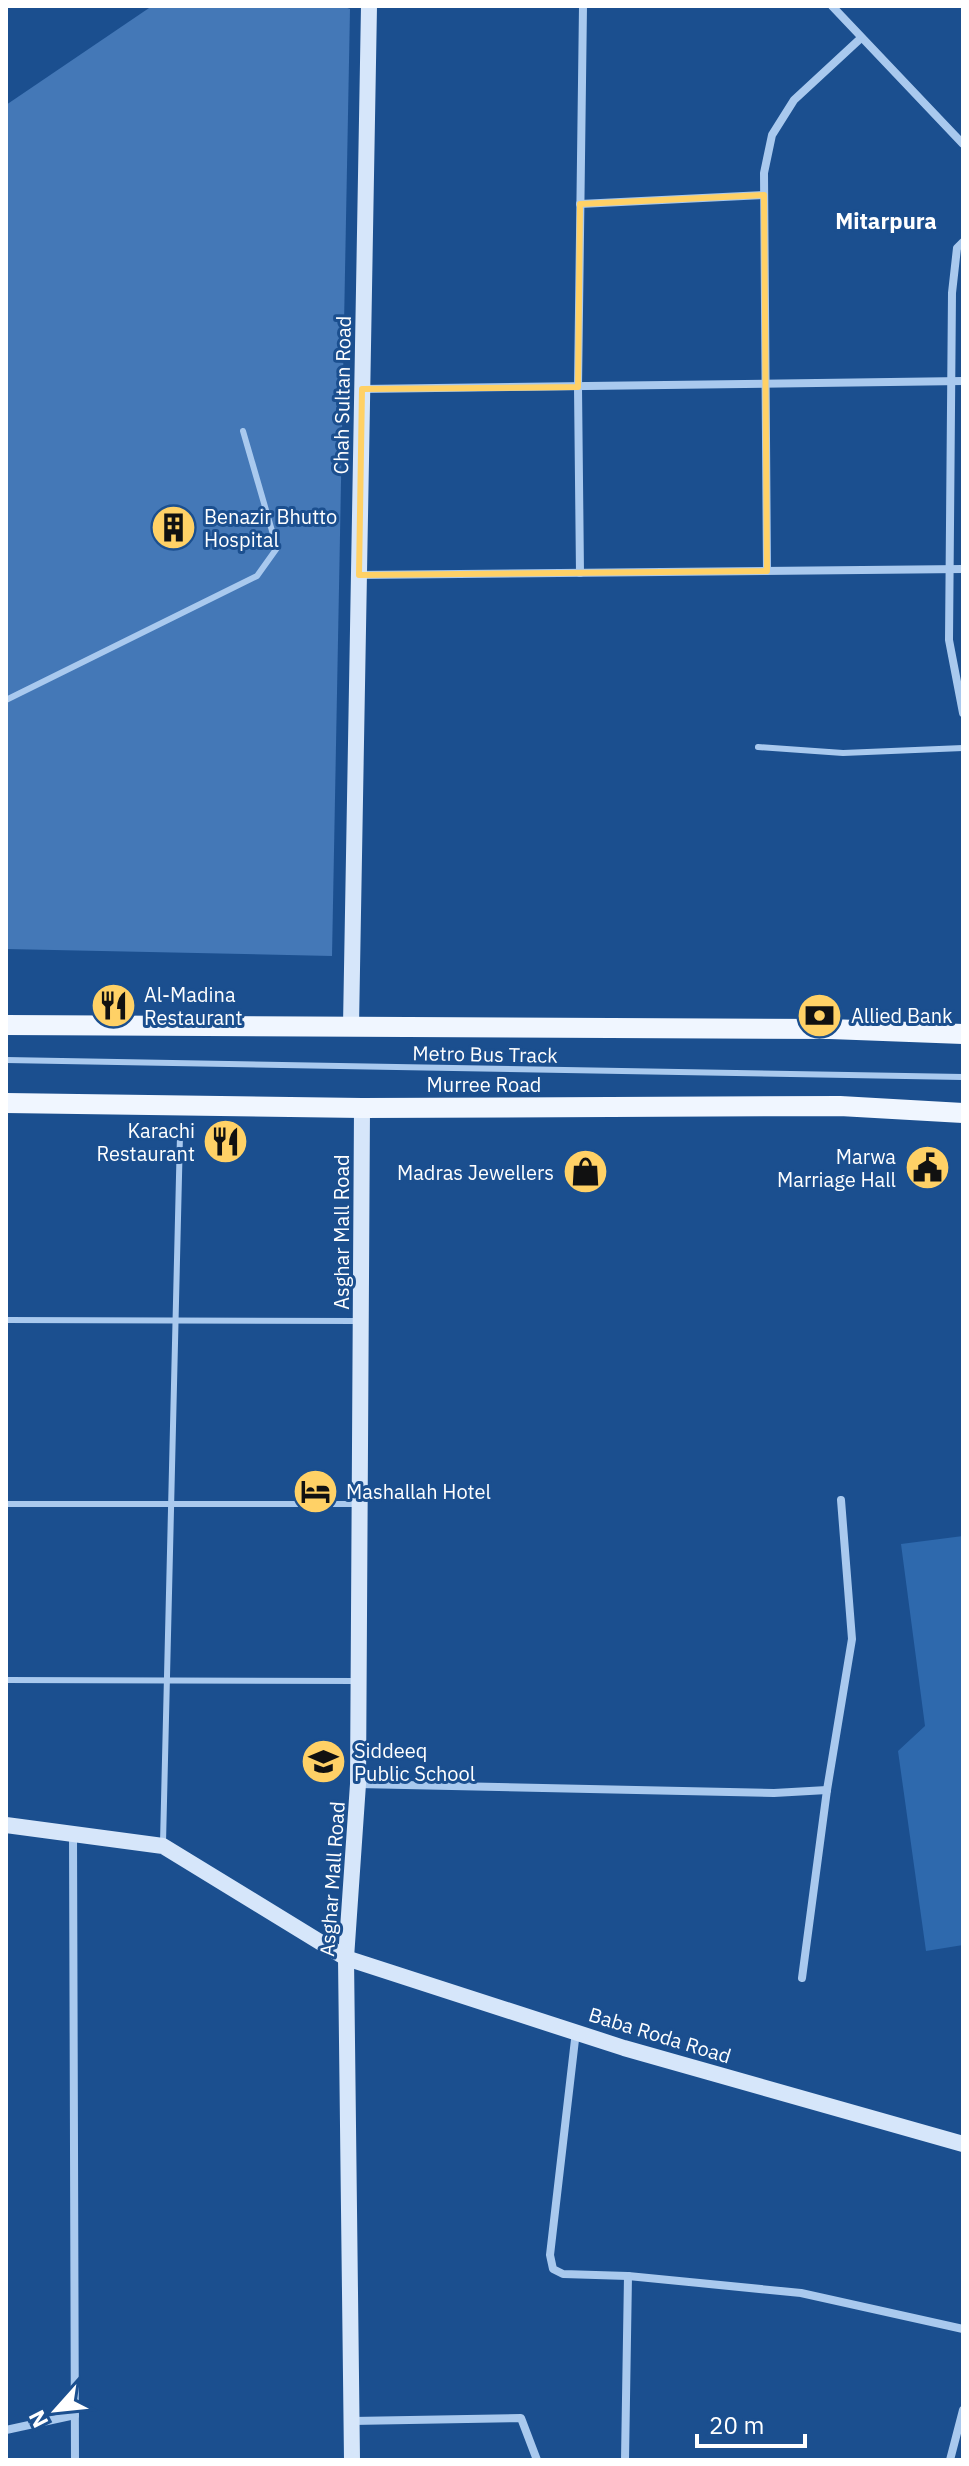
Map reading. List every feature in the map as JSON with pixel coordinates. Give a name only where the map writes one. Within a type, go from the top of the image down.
[{"type":"main road","name":"Chah Sultan Road","points":[[351,1026],[369,6]]},
{"type":"main road","points":[[6,1025],[963,1034]]},
{"type":"main road","name":"Murree Road","points":[[6,1103],[362,1108],[840,1106],[963,1113]]},
{"type":"main road","name":"Asghar Mall Road","points":[[352,2460],[346,1958],[358,1784],[362,1108]]},
{"type":"main road","points":[[6,1825],[163,1846]]},
{"type":"main road","name":"Baba Roda Road","points":[[163,1846],[346,1958],[624,2048],[963,2144]]},
{"type":"street","points":[[580,573],[578,387],[583,6]]},
{"type":"street","points":[[832,6],[963,144]]},
{"type":"street","points":[[767,571],[763,384],[764,173],[772,135],[794,100],[861,38]]},
{"type":"street","points":[[580,204],[764,195]]},
{"type":"street","points":[[963,242],[957,248],[952,293],[949,569],[949,640],[963,713]]},
{"type":"street","points":[[362,389],[963,381]]},
{"type":"street","points":[[359,575],[963,569]]},
{"type":"street","points":[[802,1978],[827,1790],[852,1639],[841,1500]]},
{"type":"street","points":[[358,1784],[774,1793],[827,1790]]},
{"type":"street","points":[[73,1834],[75,2460]]},
{"type":"street","points":[[576,2030],[550,2255],[553,2269],[563,2274],[628,2276],[801,2293],[963,2329]]},
{"type":"street","points":[[625,2460],[628,2276]]},
{"type":"street","points":[[950,2460],[963,2410]]},
{"type":"street","points":[[6,2430],[75,2415]]},
{"type":"street","points":[[352,2421],[521,2418],[537,2460]]},
{"type":"lane","points":[[6,700],[257,576],[277,548],[243,431]]},
{"type":"lane","points":[[758,747],[843,753],[963,748]]},
{"type":"lane","name":"Metro Bus Track","points":[[6,1060],[963,1077]]},
{"type":"lane","points":[[163,1846],[180,1135]]},
{"type":"lane","points":[[6,1320],[360,1321]]},
{"type":"lane","points":[[6,1504],[360,1504]]},
{"type":"lane","points":[[6,1680],[359,1681]]},
{"type":"highlighted area","points":[[764,195],[767,571],[359,575],[362,389],[578,387],[580,204]]},
{"type":"shaded area","points":[[963,1536],[963,1945],[926,1951],[898,1751],[925,1726],[901,1544]]},
{"type":"building","name":"Benazir Bhutto Hospital","points":[[152,6],[342,6],[350,9],[332,956],[6,949],[6,105]]},
{"type":"place","name":"Benazir Bhutto Hospital","points":[[173,527]]},
{"type":"place","name":"Al-Madina Restaurant","points":[[113,1006]]},
{"type":"place","name":"Allied Bank","points":[[820,1015]]},
{"type":"place","name":"Karachi Restaurant","points":[[226,1141]]},
{"type":"place","name":"Marwa Marriage Hall","points":[[927,1167]]},
{"type":"place","name":"Madras Jewellers","points":[[585,1172]]},
{"type":"place","name":"Mashallah Hotel","points":[[315,1491]]},
{"type":"place","name":"Siddeeq Public School","points":[[323,1762]]},
{"type":"district","name":"Mitarpura","points":[[886,220]]}]
